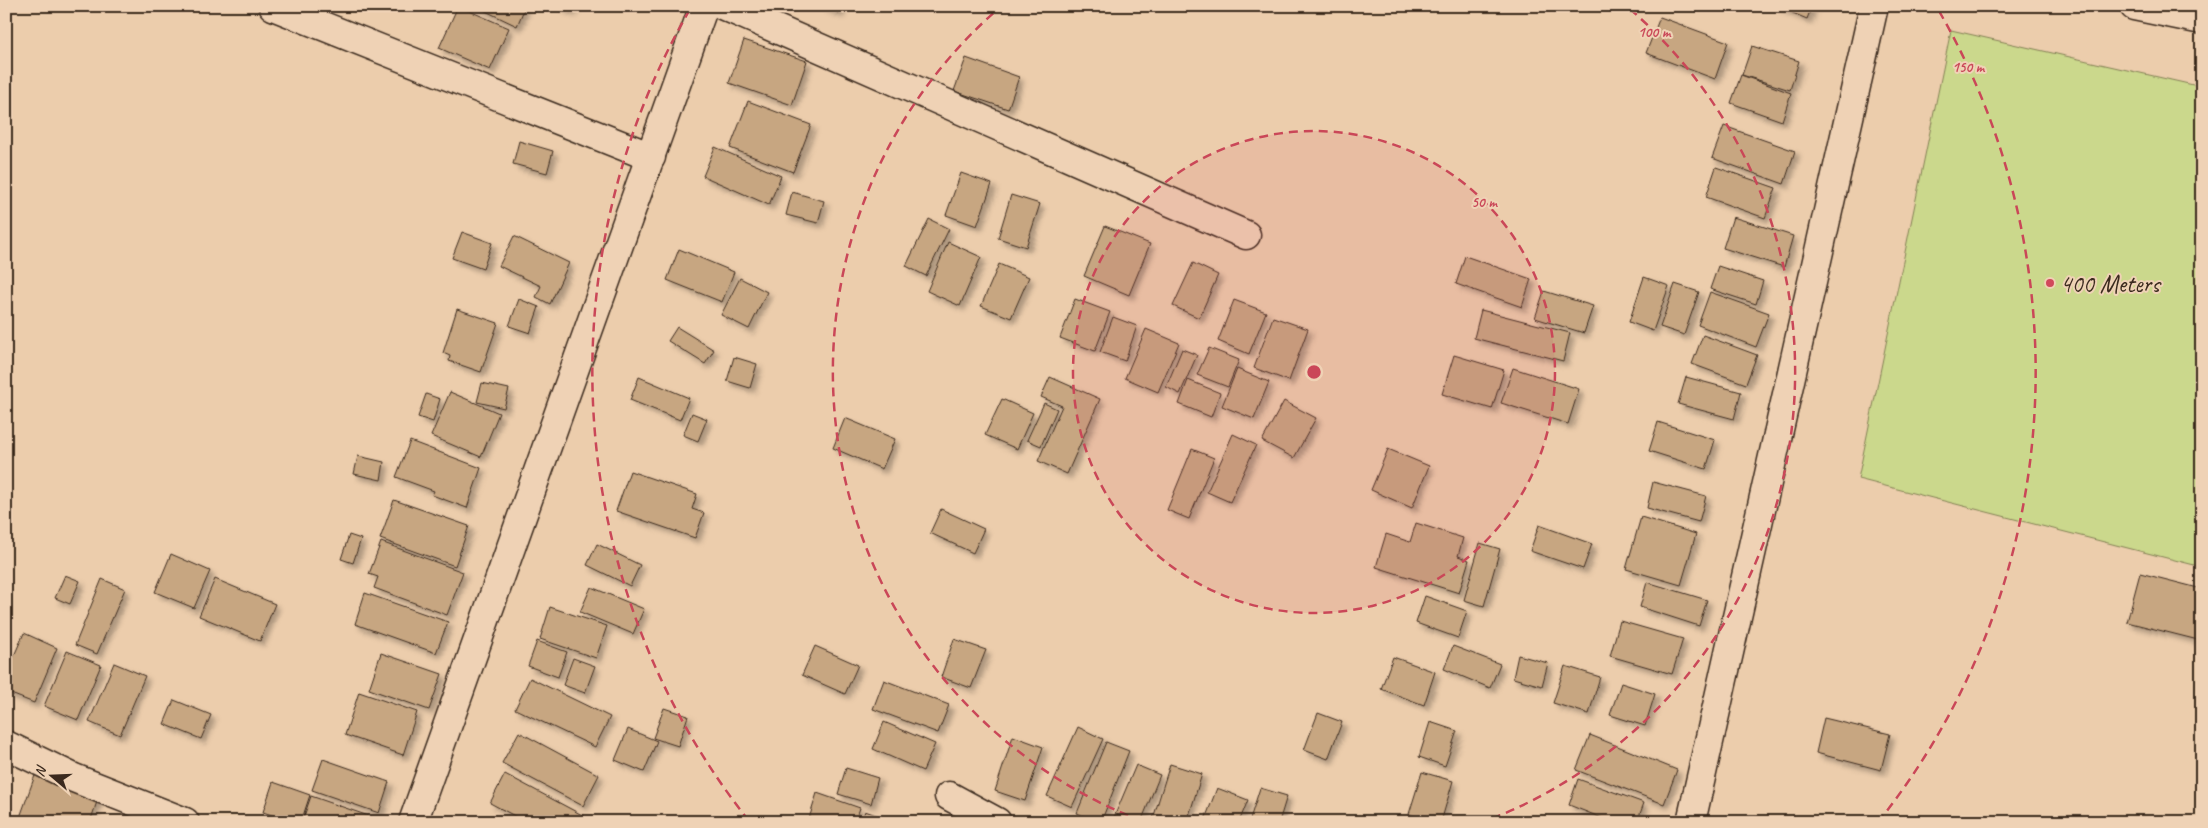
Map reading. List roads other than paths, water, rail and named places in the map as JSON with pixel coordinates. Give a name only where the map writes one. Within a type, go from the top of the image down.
[{"type":"street","points":[[273,6],[651,157]]},
{"type":"street","points":[[413,822],[704,6]]},
{"type":"street","points":[[724,6],[1246,235]]},
{"type":"street","points":[[1691,822],[1874,6]]},
{"type":"street","points":[[2134,6],[2202,20]]},
{"type":"street","points":[[6,745],[74,778],[185,822]]},
{"type":"street","points":[[949,796],[997,822]]},
{"type":"place","name":"400 Meters","points":[[2050,283]]}]
